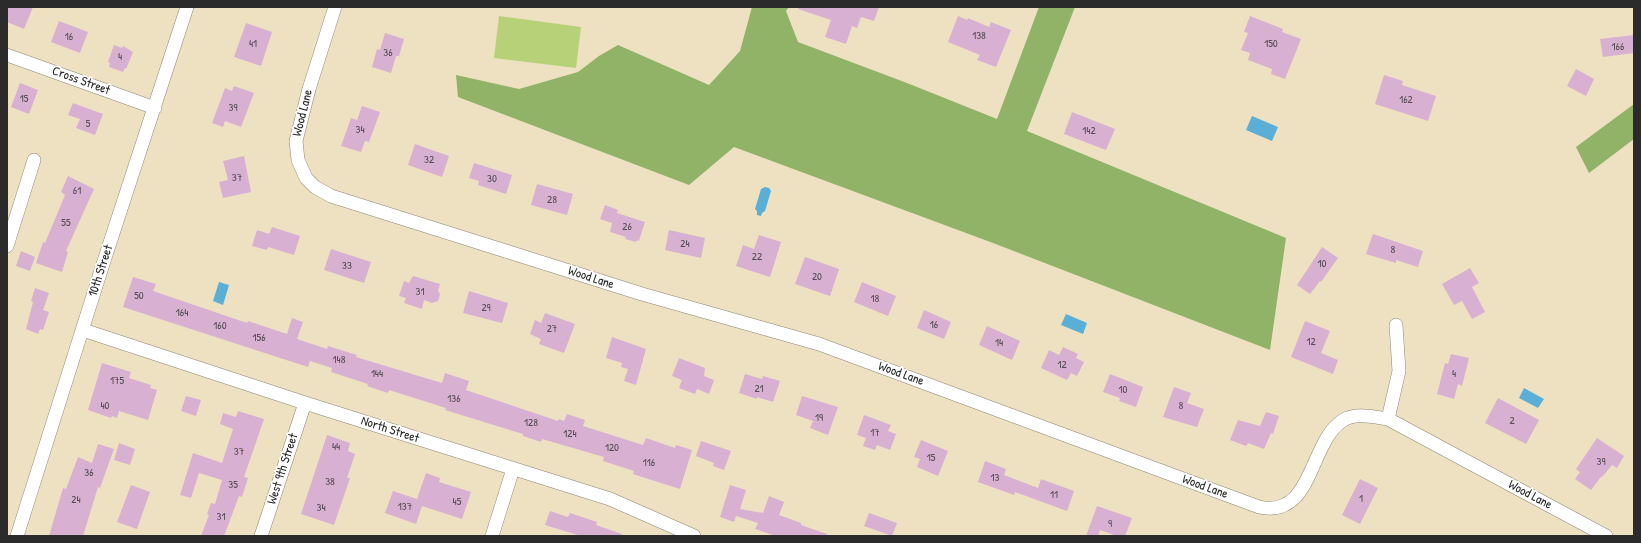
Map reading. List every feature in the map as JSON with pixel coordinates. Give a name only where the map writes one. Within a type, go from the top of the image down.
[{"type":"street","name":"10th Street","points":[[18,536],[82,330],[187,7]]},
{"type":"street","name":"Wood Lane","points":[[336,7],[309,89],[296,141],[298,160],[306,178],[315,187],[331,196],[642,294],[819,344],[1268,509],[1277,508],[1286,504],[1301,491],[1327,436],[1342,420],[1358,415],[1388,419],[1606,536]]},
{"type":"street","name":"Cross Street","points":[[7,55],[155,108]]},
{"type":"street","points":[[7,246],[34,160]]},
{"type":"street","points":[[1388,419],[1400,371],[1396,325]]},
{"type":"street","name":"North Street","points":[[82,330],[305,403],[610,499],[694,536]]},
{"type":"street","name":"West 9th Street","points":[[261,536],[305,403]]},
{"type":"street","points":[[492,536],[513,469]]},
{"type":"green space","points":[[752,7],[789,7],[786,11],[798,42],[997,119],[1039,7],[1075,7],[1027,131],[1286,238],[1270,350],[993,243],[734,147],[689,185],[458,97],[456,75],[519,89],[578,72],[599,56],[618,45],[709,85],[740,51]]},
{"type":"green space","points":[[499,16],[581,27],[576,68],[494,58]]},
{"type":"green space","points":[[1634,104],[1634,139],[1589,173],[1576,147]]},
{"type":"water","points":[[1252,116],[1278,127],[1272,141],[1246,130]]},
{"type":"water","points":[[765,187],[769,188],[771,191],[765,211],[761,216],[757,215],[757,211],[755,209],[761,189]]},
{"type":"water","points":[[219,282],[229,285],[223,305],[213,301]]},
{"type":"water","points":[[1066,314],[1087,323],[1083,334],[1061,325]]},
{"type":"water","points":[[1524,388],[1544,399],[1538,408],[1519,398]]},
{"type":"building","points":[[7,7],[33,7],[24,29],[7,22]]},
{"type":"building","points":[[799,7],[879,7],[874,21],[861,17],[857,28],[852,26],[846,44],[825,37],[831,20],[798,9]]},
{"type":"building","points":[[958,16],[967,20],[968,18],[989,27],[991,22],[1011,30],[996,67],[977,60],[980,55],[948,42]]},
{"type":"building","points":[[1250,16],[1283,29],[1282,32],[1301,39],[1285,79],[1271,74],[1272,69],[1248,60],[1250,53],[1241,50],[1248,33],[1244,32]]},
{"type":"building","points":[[59,21],[88,32],[80,53],[51,42]]},
{"type":"building","points":[[246,23],[272,32],[261,66],[234,57]]},
{"type":"building","points":[[385,33],[404,39],[399,56],[396,56],[391,73],[372,67],[377,49],[380,50]]},
{"type":"building","points":[[1634,35],[1634,53],[1603,57],[1600,39]]},
{"type":"building","points":[[114,45],[122,48],[123,46],[133,52],[126,69],[125,68],[123,72],[109,67],[110,63],[108,62]]},
{"type":"building","points":[[1576,69],[1594,79],[1586,96],[1567,86]]},
{"type":"building","points":[[1384,75],[1403,81],[1402,85],[1436,96],[1428,121],[1375,104]]},
{"type":"building","points":[[20,83],[38,90],[29,114],[11,107]]},
{"type":"building","points":[[234,86],[254,93],[241,127],[225,121],[223,127],[212,123],[225,88],[232,91]]},
{"type":"building","points":[[73,103],[103,114],[95,135],[76,128],[80,119],[68,115]]},
{"type":"building","points":[[362,106],[380,112],[369,142],[365,141],[361,152],[341,146],[351,118],[357,120]]},
{"type":"building","points":[[1072,112],[1115,129],[1106,150],[1064,134]]},
{"type":"building","points":[[415,144],[449,156],[442,177],[408,165]]},
{"type":"building","points":[[244,156],[251,192],[223,198],[219,182],[228,180],[223,161]]},
{"type":"building","points":[[474,163],[512,175],[506,194],[478,185],[479,181],[469,178]]},
{"type":"building","points":[[68,176],[94,189],[66,251],[68,252],[62,272],[36,263],[43,242],[45,243],[65,195],[61,192]]},
{"type":"building","points":[[537,184],[573,194],[567,215],[531,205]]},
{"type":"building","points":[[605,205],[618,210],[617,213],[645,222],[639,241],[637,240],[636,242],[625,239],[626,237],[610,232],[612,223],[600,219]]},
{"type":"building","points":[[272,227],[300,236],[294,255],[268,247],[267,250],[252,246],[257,230],[269,234]]},
{"type":"building","points":[[669,230],[705,238],[701,258],[665,250]]},
{"type":"building","points":[[1373,234],[1423,251],[1418,267],[1396,260],[1396,263],[1366,254]]},
{"type":"building","points":[[759,235],[781,242],[770,277],[736,266],[743,245],[754,249]]},
{"type":"building","points":[[1322,247],[1338,258],[1321,282],[1320,281],[1310,294],[1297,285]]},
{"type":"building","points":[[331,249],[371,262],[364,283],[324,270]]},
{"type":"building","points":[[21,251],[35,257],[30,271],[16,266]]},
{"type":"building","points":[[805,257],[839,269],[830,296],[795,284]]},
{"type":"building","points":[[1470,268],[1479,283],[1472,287],[1485,312],[1472,319],[1462,301],[1454,305],[1442,284]]},
{"type":"building","points":[[413,276],[440,284],[438,301],[432,303],[424,300],[422,309],[404,303],[406,298],[399,296],[404,281],[409,283]]},
{"type":"building","points":[[133,277],[156,284],[153,291],[247,323],[248,321],[287,334],[292,318],[303,322],[297,339],[327,349],[328,346],[357,355],[356,357],[442,383],[445,373],[469,381],[466,390],[558,421],[559,419],[564,421],[567,414],[585,420],[583,426],[643,445],[646,438],[675,448],[676,445],[692,450],[680,489],[633,474],[634,471],[603,461],[604,457],[542,439],[541,442],[523,436],[523,434],[445,410],[446,408],[389,390],[388,393],[367,386],[368,384],[331,372],[332,368],[310,361],[308,367],[123,307]]},
{"type":"building","points":[[862,282],[896,296],[888,316],[854,302]]},
{"type":"building","points":[[35,288],[49,293],[43,310],[49,312],[43,330],[40,329],[38,334],[26,329]]},
{"type":"building","points":[[469,291],[508,303],[502,323],[463,313]]},
{"type":"building","points":[[924,310],[951,322],[944,339],[917,328]]},
{"type":"building","points":[[545,313],[575,324],[564,353],[539,344],[541,339],[530,334],[535,320],[541,323]]},
{"type":"building","points":[[1305,321],[1330,331],[1321,353],[1338,360],[1333,374],[1291,357]]},
{"type":"building","points":[[987,326],[1020,341],[1012,360],[979,345]]},
{"type":"building","points":[[612,337],[646,349],[636,385],[624,381],[628,369],[621,367],[622,363],[606,358]]},
{"type":"building","points":[[1063,347],[1078,354],[1076,358],[1084,362],[1077,376],[1071,373],[1067,380],[1041,368],[1049,350],[1059,355]]},
{"type":"building","points":[[1451,354],[1469,358],[1462,386],[1458,384],[1454,399],[1437,394],[1445,363],[1448,364]]},
{"type":"building","points":[[679,358],[705,368],[704,376],[714,380],[709,394],[697,389],[695,394],[679,388],[682,380],[672,376]]},
{"type":"building","points":[[102,363],[131,372],[129,378],[151,385],[150,388],[157,390],[148,420],[119,411],[117,418],[112,416],[111,418],[88,410]]},
{"type":"building","points":[[745,374],[762,379],[763,376],[780,381],[773,402],[739,393]]},
{"type":"building","points":[[1110,374],[1143,387],[1136,407],[1119,401],[1120,398],[1103,392]]},
{"type":"building","points":[[1174,387],[1191,393],[1187,403],[1204,409],[1197,427],[1163,417]]},
{"type":"building","points":[[186,396],[201,400],[196,416],[181,411]]},
{"type":"building","points":[[802,396],[838,407],[828,435],[810,428],[813,421],[796,415]]},
{"type":"building","points":[[1498,398],[1539,420],[1526,444],[1485,423]]},
{"type":"building","points":[[238,411],[264,419],[244,477],[248,478],[242,497],[239,496],[224,536],[201,536],[209,515],[207,514],[211,503],[215,504],[222,480],[199,473],[191,498],[180,495],[193,453],[222,463],[233,429],[220,424],[223,413],[236,417]]},
{"type":"building","points":[[1266,412],[1279,416],[1273,434],[1271,433],[1264,449],[1248,443],[1246,446],[1230,440],[1238,420],[1260,426]]},
{"type":"building","points":[[864,415],[891,425],[888,431],[896,434],[890,450],[877,445],[875,450],[863,446],[866,438],[857,435]]},
{"type":"building","points":[[327,435],[350,443],[348,451],[355,454],[347,478],[350,478],[334,525],[301,514]]},
{"type":"building","points":[[1597,438],[1624,456],[1617,468],[1612,465],[1591,490],[1575,479],[1580,472],[1576,469]]},
{"type":"building","points":[[921,440],[948,451],[938,476],[917,467],[920,459],[914,457]]},
{"type":"building","points":[[701,441],[731,451],[724,470],[713,466],[714,463],[696,456]]},
{"type":"building","points":[[119,443],[135,449],[130,465],[114,460]]},
{"type":"building","points":[[98,444],[114,449],[100,488],[98,487],[83,536],[49,536],[63,488],[66,489],[78,457],[92,463]]},
{"type":"building","points":[[985,461],[1006,469],[1004,475],[1038,488],[1041,479],[1074,491],[1067,511],[1015,492],[1014,495],[978,482]]},
{"type":"building","points":[[426,473],[440,478],[439,482],[471,492],[462,519],[422,506],[416,524],[385,513],[393,491],[417,499]]},
{"type":"building","points":[[1360,479],[1378,488],[1360,524],[1342,515]]},
{"type":"building","points":[[131,485],[150,492],[137,529],[117,522]]},
{"type":"building","points":[[730,485],[746,490],[740,509],[763,513],[769,496],[784,502],[779,515],[801,523],[801,525],[827,534],[827,536],[776,536],[755,529],[758,523],[736,516],[734,522],[720,517]]},
{"type":"building","points":[[1097,506],[1132,518],[1125,536],[1117,536],[1100,530],[1098,536],[1086,536]]},
{"type":"building","points":[[550,511],[568,517],[570,513],[597,522],[596,525],[622,534],[621,536],[581,536],[545,525]]},
{"type":"building","points":[[869,513],[897,523],[892,536],[864,526]]}]
